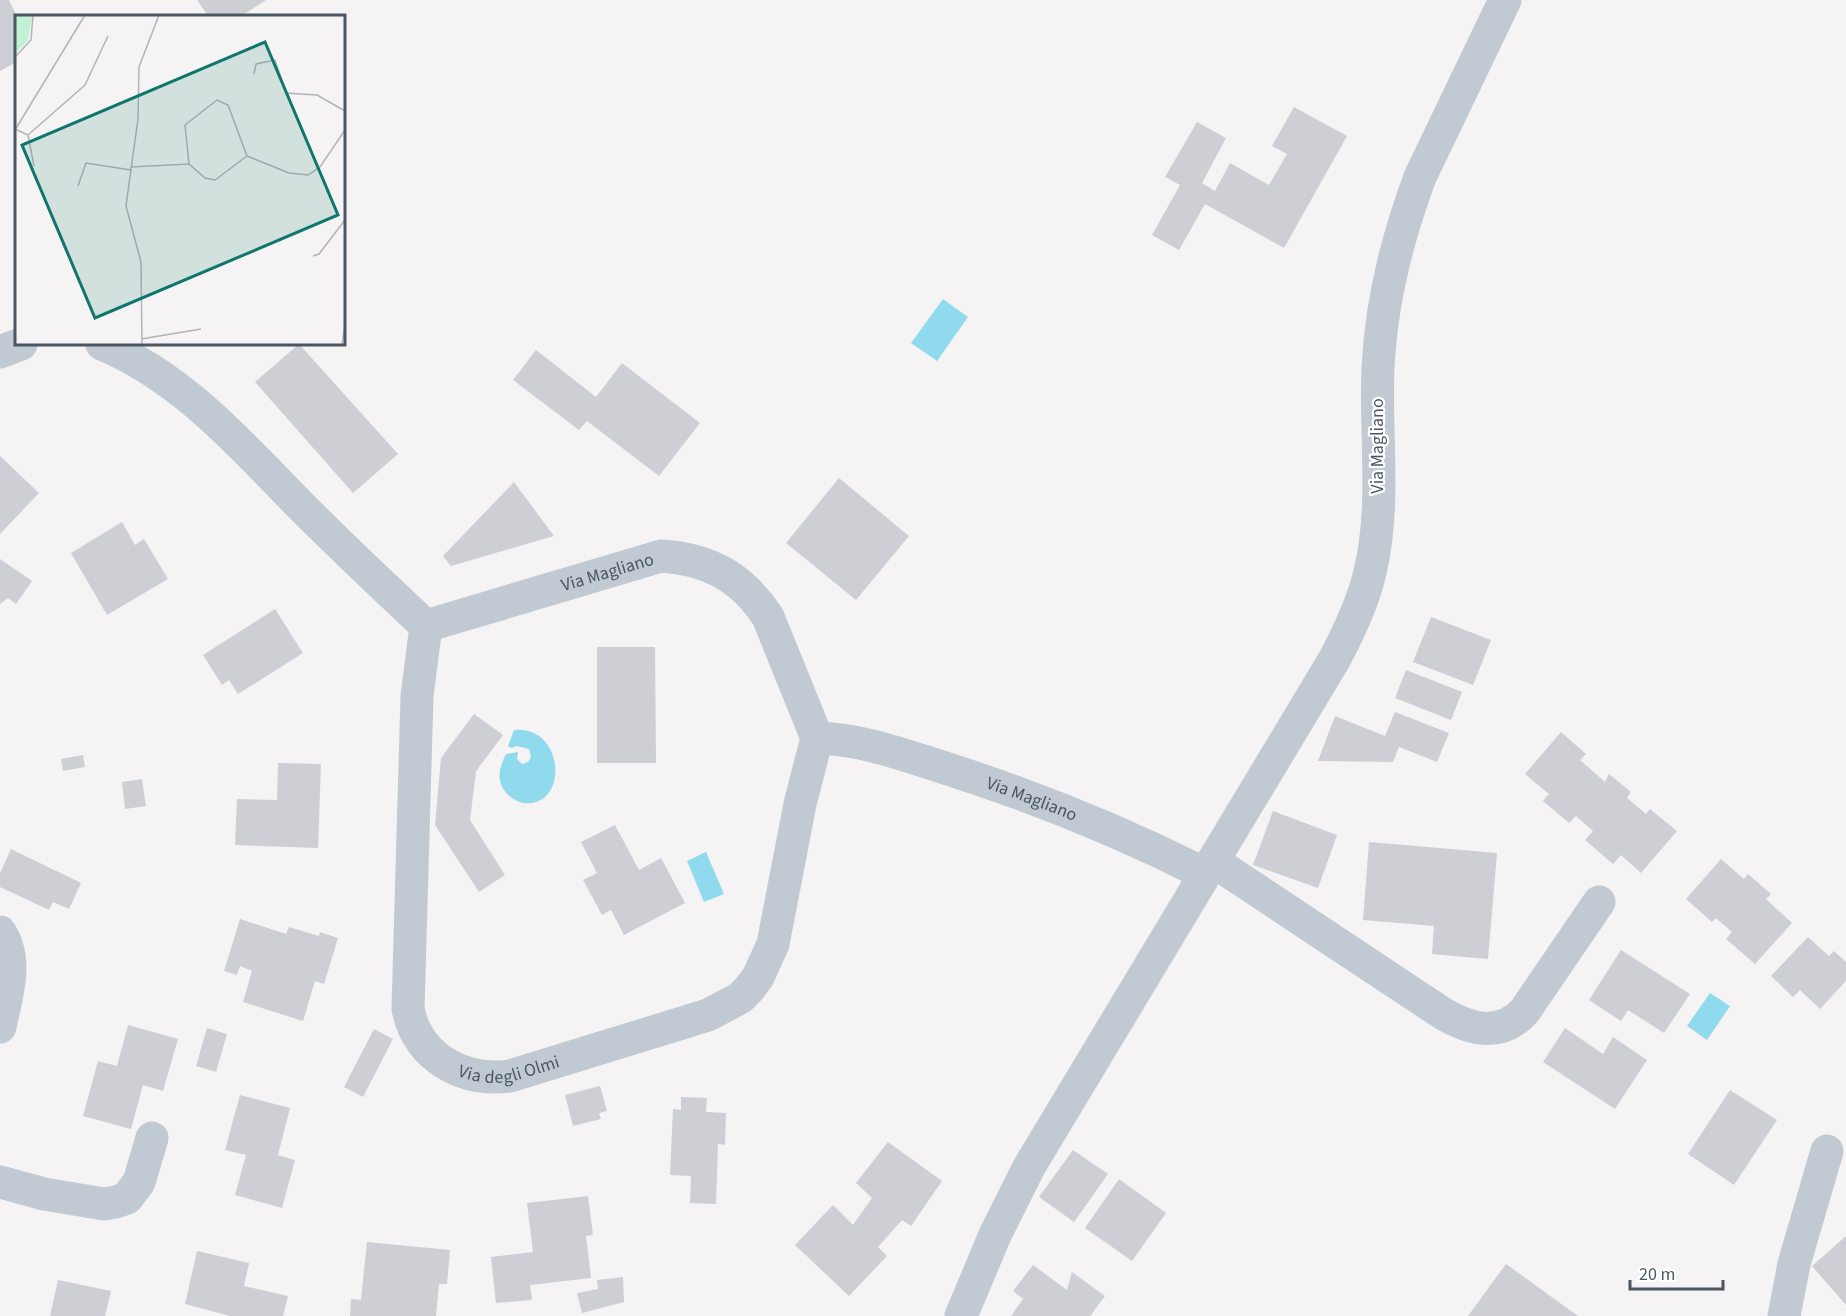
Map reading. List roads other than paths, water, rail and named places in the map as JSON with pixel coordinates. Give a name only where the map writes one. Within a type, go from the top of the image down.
[{"type":"street","name":"Via Magliano","points":[[961,1316],[995,1235],[1029,1167],[1334,660],[1364,596],[1377,528],[1378,365],[1391,267],[1420,177],[1505,0]]},
{"type":"street","points":[[0,352],[18,345]]},
{"type":"street","points":[[104,345],[146,365],[200,405],[426,626]]},
{"type":"street","name":"Via Magliano","points":[[426,626],[661,556],[683,557],[701,562],[721,570],[757,600],[768,617],[817,738],[869,744],[993,783],[1209,867]]},
{"type":"street","name":"Via degli Olmi","points":[[426,626],[417,696],[408,1010],[412,1025],[436,1058],[463,1072],[484,1077],[510,1076],[708,1015],[740,998],[758,977],[773,944],[800,804],[817,738]]},
{"type":"street","points":[[1209,867],[1442,1013],[1464,1024],[1484,1029],[1497,1029],[1507,1025],[1524,1012],[1599,902]]},
{"type":"street","points":[[0,932],[7,947],[10,967],[0,1027]]},
{"type":"street","points":[[0,1182],[44,1194],[104,1204],[116,1202],[127,1198],[139,1182],[152,1138]]},
{"type":"street","points":[[1784,1316],[1794,1263],[1827,1151]]},
{"type":"water","points":[[943,299],[968,317],[937,361],[911,343]]},
{"type":"water","points":[[514,730],[531,732],[544,740],[552,752],[555,767],[554,781],[548,793],[538,801],[523,803],[517,801],[504,790],[500,781],[502,763],[506,754],[518,752],[517,759],[522,764],[528,762],[531,757],[529,749],[508,746]]},
{"type":"water","points":[[706,852],[724,894],[704,902],[687,861]]},
{"type":"water","points":[[1710,993],[1730,1006],[1707,1040],[1687,1026]]}]
